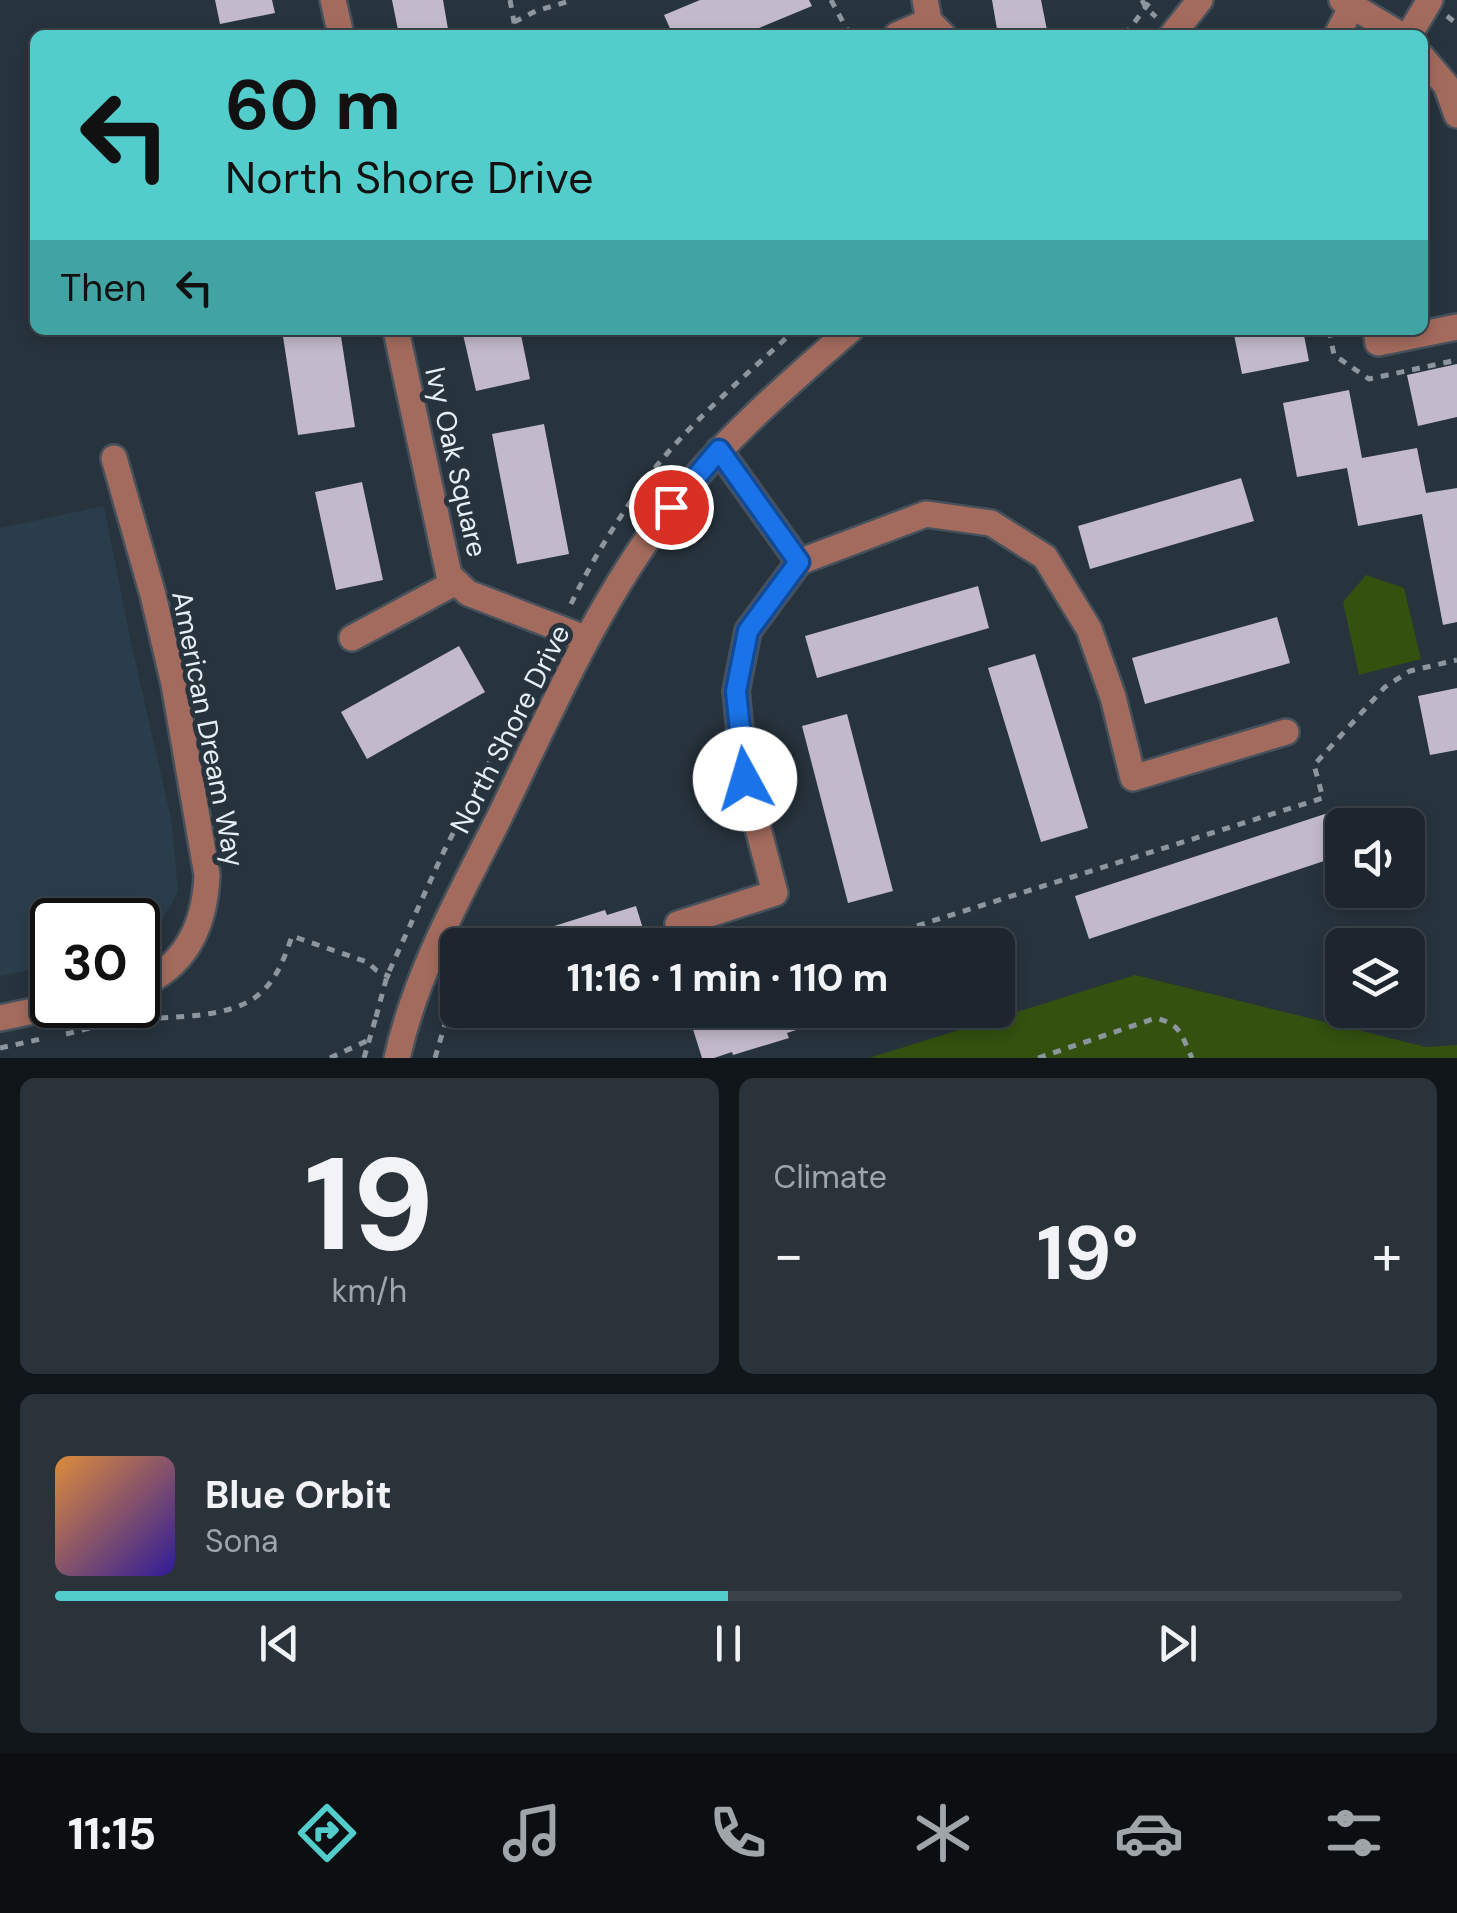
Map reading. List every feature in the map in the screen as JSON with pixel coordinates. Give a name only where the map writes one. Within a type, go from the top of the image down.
[{"type":"street","points":[[334,0],[340,30]]},
{"type":"street","points":[[1176,30],[1200,0]]},
{"type":"street","points":[[1412,30],[1430,0]]},
{"type":"street","points":[[1339,30],[1347,3],[1393,30]]},
{"type":"street","points":[[908,30],[932,19]]},
{"type":"street","points":[[1428,64],[1446,84],[1457,115]]},
{"type":"street","points":[[1428,333],[1457,327]]},
{"type":"street","name":"Ivy Oak Square","points":[[397,335],[449,575],[468,594],[587,639]]},
{"type":"street","name":"North Shore Drive","points":[[397,1058],[434,948],[587,639],[628,568],[671,507],[719,450],[844,335]]},
{"type":"street","points":[[1377,335],[1378,343],[1418,335]]},
{"type":"street","points":[[719,450],[799,562]]},
{"type":"street","name":"American Dream Way","points":[[114,458],[170,666],[207,875],[206,904],[196,932],[182,954],[160,975]]},
{"type":"street","points":[[678,924],[775,893],[745,779],[736,691],[748,631],[799,562],[926,514],[991,523],[1045,557],[1089,629],[1113,697],[1133,778],[1286,732]]},
{"type":"street","points":[[352,638],[456,582]]},
{"type":"street","points":[[0,1018],[30,1012]]},
{"type":"path","points":[[510,0],[513,30]]},
{"type":"path","points":[[514,22],[574,0]]},
{"type":"path","points":[[830,0],[847,30]]},
{"type":"path","points":[[1129,30],[1151,0]]},
{"type":"path","points":[[910,928],[1323,798],[1314,765],[1385,686],[1410,671],[1457,660]]},
{"type":"path","points":[[0,1048],[122,1021],[234,1008],[257,996],[279,972],[292,936],[367,962],[387,976],[440,999]]},
{"type":"path","points":[[330,1058],[372,1040],[387,976]]},
{"type":"path","points":[[1038,1058],[1156,1018],[1172,1022],[1192,1058]]},
{"type":"path","points":[[364,1058],[376,1021]]},
{"type":"path","points":[[435,1058],[446,1028]]},
{"type":"shaded area","points":[[104,506],[172,823],[178,892],[160,925],[160,898],[30,898],[30,970],[0,976],[0,528]]},
{"type":"green space","points":[[1366,575],[1404,588],[1421,659],[1359,675],[1343,602]]},
{"type":"green space","points":[[1135,975],[1325,1022],[1325,1028],[1349,1028],[1426,1047],[1457,1045],[1457,1058],[869,1058],[965,1028],[1015,1028],[1015,1012]]},
{"type":"building","points":[[215,0],[272,0],[275,13],[220,24]]},
{"type":"building","points":[[392,0],[443,0],[448,30],[398,30]]},
{"type":"building","points":[[700,0],[809,0],[812,6],[754,30],[671,30],[664,15]]},
{"type":"building","points":[[992,0],[1041,0],[1047,30],[997,30]]},
{"type":"building","points":[[283,335],[341,335],[355,427],[298,435]]},
{"type":"building","points":[[463,335],[521,335],[530,379],[476,391]]},
{"type":"building","points":[[1234,335],[1304,335],[1309,361],[1242,374]]},
{"type":"building","points":[[1457,364],[1457,417],[1418,426],[1407,375]]},
{"type":"building","points":[[1349,390],[1362,458],[1417,448],[1426,493],[1457,488],[1457,622],[1443,625],[1422,514],[1358,526],[1347,468],[1297,477],[1283,403]]},
{"type":"building","points":[[544,424],[569,554],[517,564],[492,434]]},
{"type":"building","points":[[1241,478],[1254,521],[1090,569],[1078,526]]},
{"type":"building","points":[[362,482],[383,580],[336,590],[315,492]]},
{"type":"building","points":[[978,586],[989,628],[817,678],[805,636]]},
{"type":"building","points":[[1277,617],[1290,663],[1145,704],[1132,658]]},
{"type":"building","points":[[459,646],[485,692],[367,759],[341,712]]},
{"type":"building","points":[[1035,654],[1088,828],[1041,842],[988,668]]},
{"type":"building","points":[[1457,688],[1457,750],[1430,755],[1418,696]]},
{"type":"building","points":[[847,714],[893,891],[848,903],[802,726]]},
{"type":"building","points":[[1325,814],[1325,861],[1089,939],[1075,896]]},
{"type":"building","points":[[636,906],[643,928],[548,928],[605,910],[607,915]]},
{"type":"building","points":[[693,1028],[802,1028],[787,1033],[789,1038],[733,1055],[732,1052],[702,1058]]},
{"type":"route","points":[[671,507],[719,450],[799,562],[748,631],[736,691],[745,779]]}]
